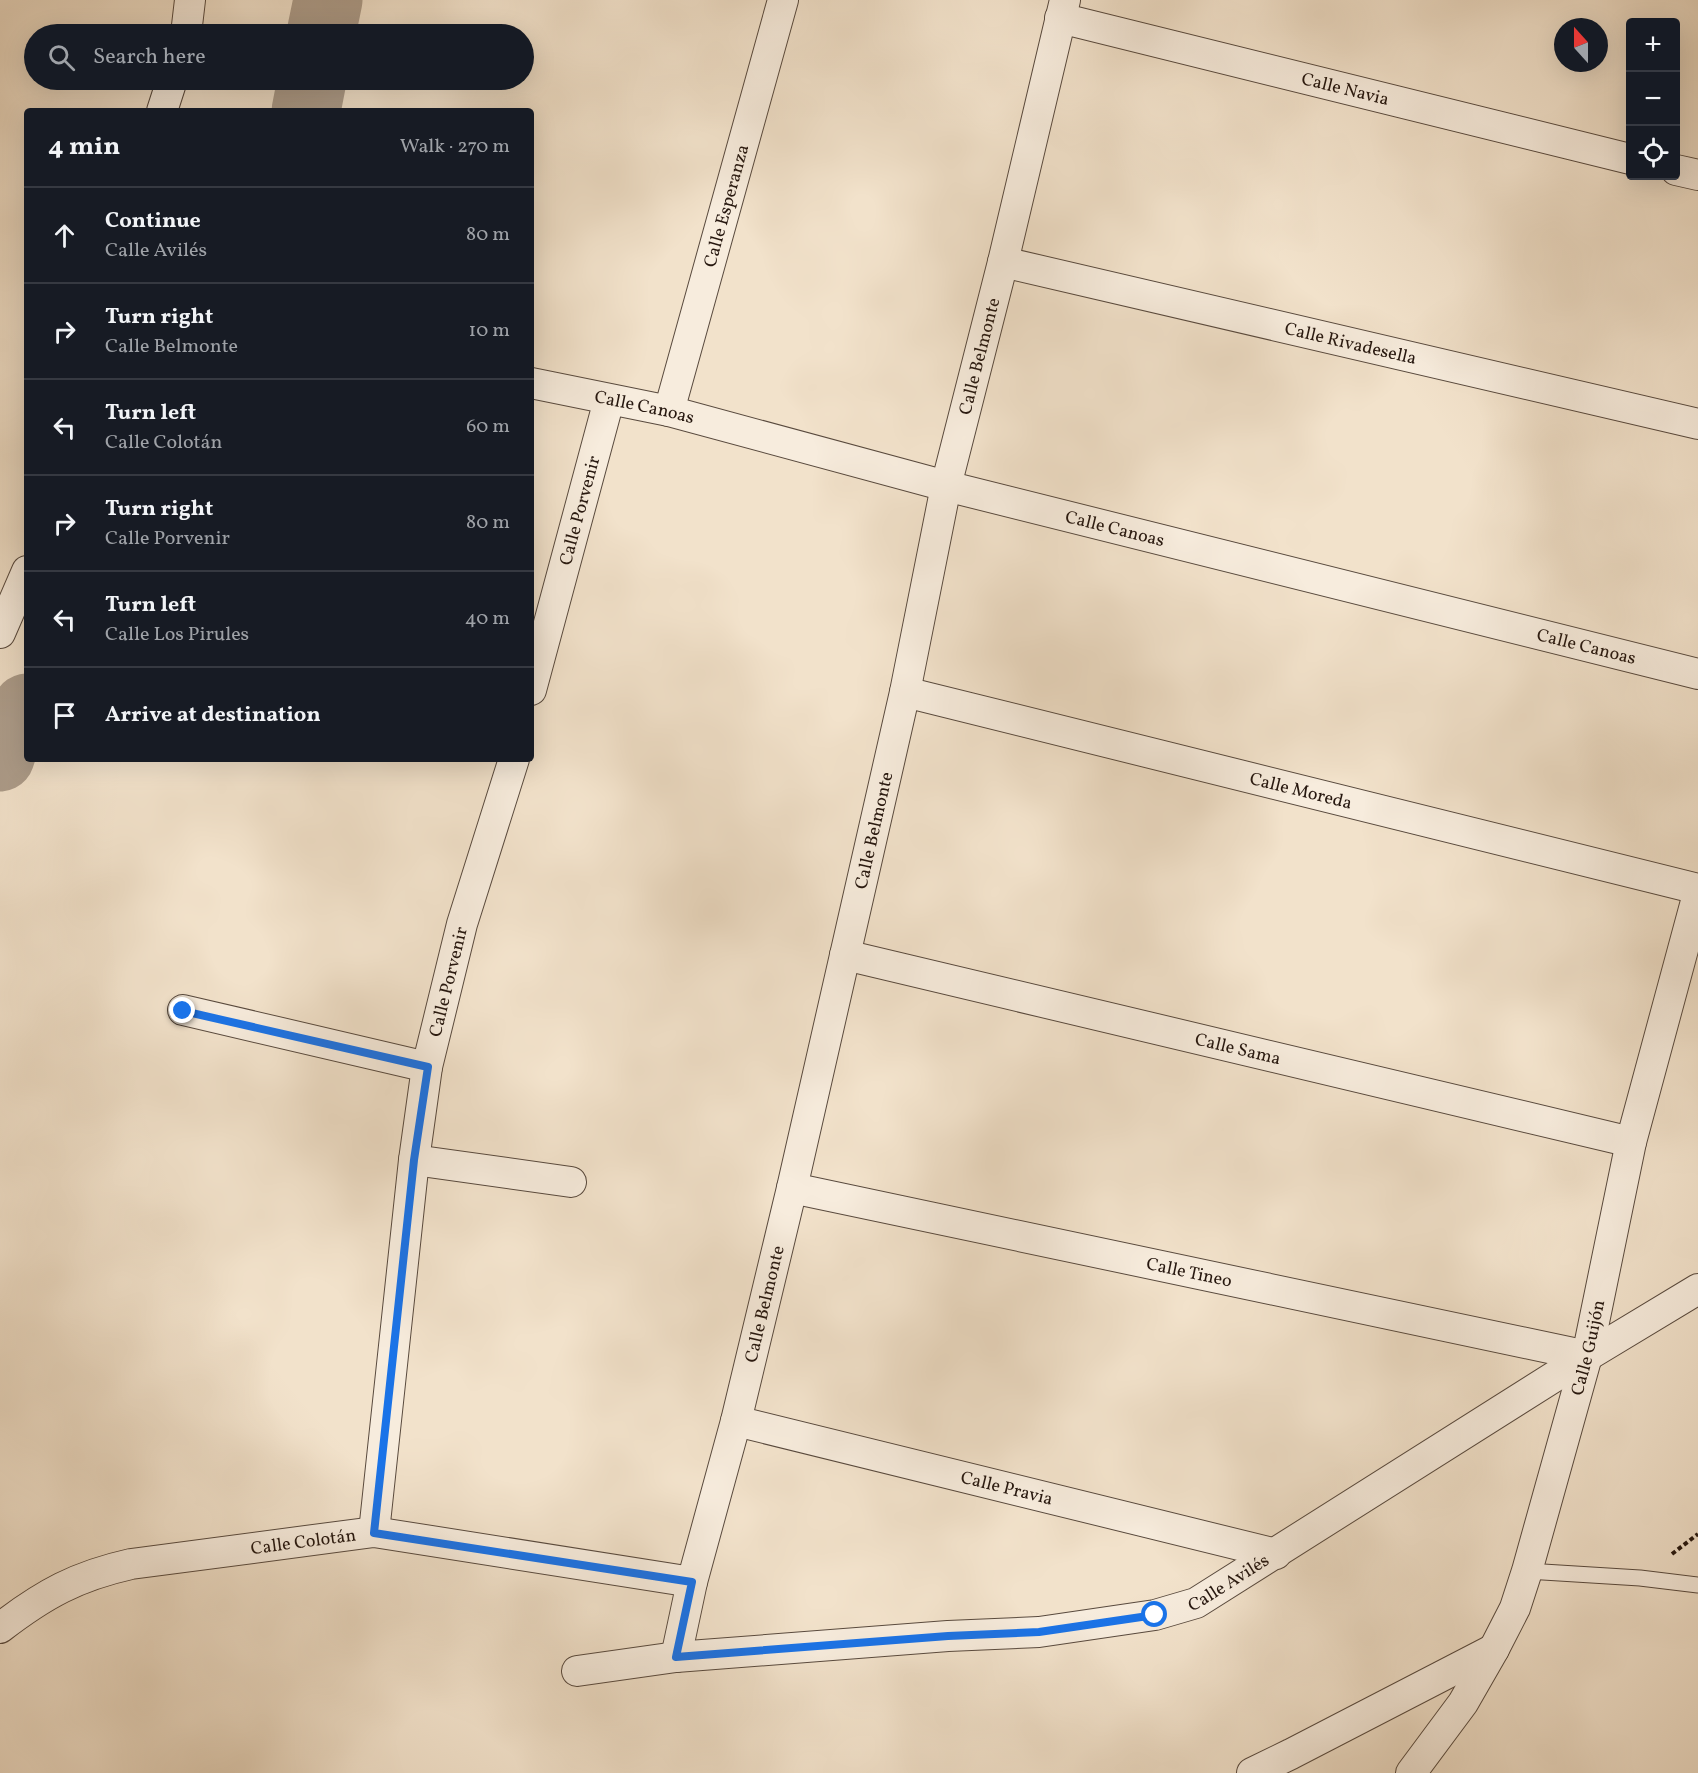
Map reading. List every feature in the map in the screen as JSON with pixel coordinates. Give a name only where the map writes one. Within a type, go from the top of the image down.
[{"type":"street","points":[[187,24],[190,0]]},
{"type":"street","name":"Calle Esperanza","points":[[669,411],[783,0]]},
{"type":"street","name":"Calle Navia","points":[[1062,9],[1626,158]]},
{"type":"street","name":"Calle Belmonte","points":[[676,1657],[692,1582],[736,1421],[792,1188],[905,692],[946,486],[1003,262],[1062,9]]},
{"type":"street","points":[[163,108],[169,90]]},
{"type":"street","points":[[1680,171],[1698,176]]},
{"type":"street","name":"Calle Rivadesella","points":[[1003,262],[1698,424]]},
{"type":"street","name":"Calle Canoas","points":[[534,384],[669,411],[946,486],[1698,674]]},
{"type":"street","name":"Calle Porvenir","points":[[534,679],[609,400]]},
{"type":"street","points":[[0,633],[24,578]]},
{"type":"street","name":"Calle Moreda","points":[[905,692],[1698,889]]},
{"type":"street","name":"Calle Porvenir","points":[[374,1533],[414,1160],[428,1067],[462,924],[513,762]]},
{"type":"street","name":"Calle Guijón","points":[[1411,1773],[1463,1703],[1515,1608],[1587,1356],[1631,1142],[1698,894]]},
{"type":"street","name":"Calle Sama","points":[[844,955],[1631,1142]]},
{"type":"street","points":[[183,1011],[428,1067]]},
{"type":"street","points":[[414,1160],[572,1182]]},
{"type":"street","name":"Calle Tineo","points":[[792,1188],[1587,1356]]},
{"type":"street","name":"Calle Avilés","points":[[577,1671],[676,1657],[948,1636],[1039,1632],[1155,1615],[1196,1603],[1587,1356],[1698,1289]]},
{"type":"street","name":"Calle Pravia","points":[[736,1421],[1276,1554]]},
{"type":"street","name":"Calle Colotán","points":[[0,1628],[43,1597],[64,1585],[100,1570],[374,1533],[692,1582]]},
{"type":"street","points":[[1252,1773],[1494,1649]]},
{"type":"lane","points":[[1527,1570],[1640,1578],[1698,1586]]},
{"type":"waterway","points":[[323,24],[328,0]]},
{"type":"waterway","points":[[307,108],[310,90]]},
{"type":"waterway","points":[[0,757],[5,742],[24,713]]},
{"type":"route","points":[[183,1011],[428,1067],[414,1160],[374,1533],[692,1582],[676,1657],[948,1636],[1039,1632],[1155,1615]]}]
